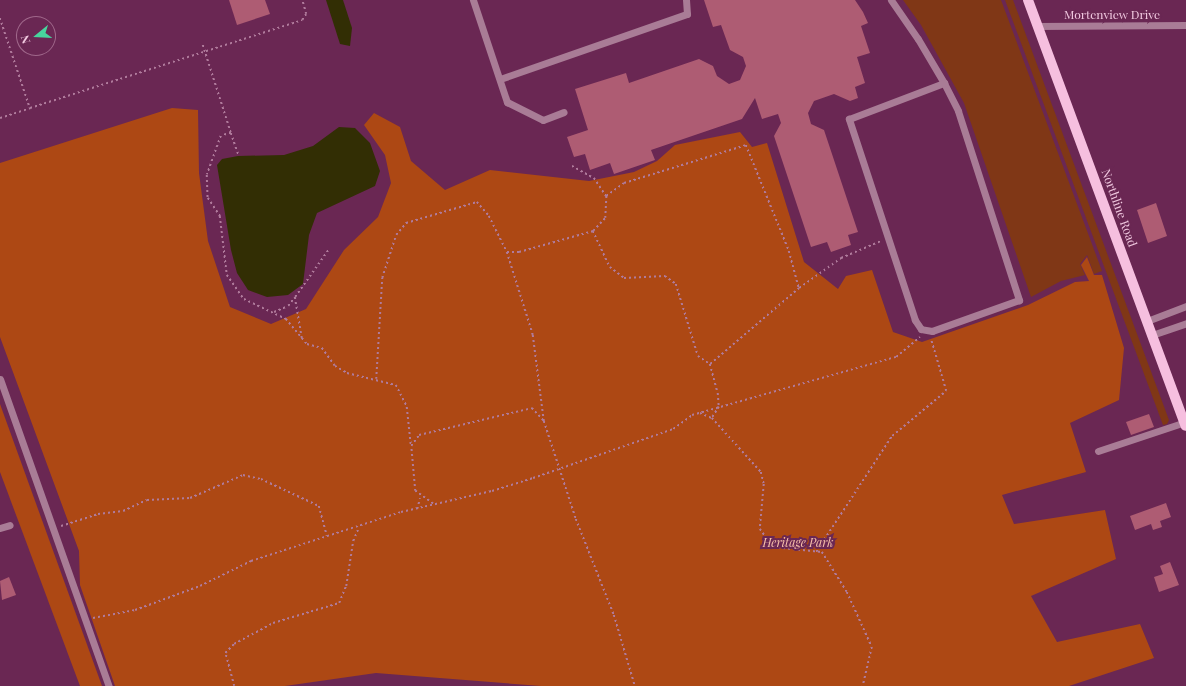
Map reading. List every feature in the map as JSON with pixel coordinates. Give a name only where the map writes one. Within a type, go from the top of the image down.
[{"type":"main road","name":"Northline Road","points":[[1028,0],[1152,335],[1183,408],[1185,424]]},
{"type":"street","points":[[473,0],[508,102],[516,109],[543,120],[564,112]]},
{"type":"street","points":[[500,79],[687,14],[686,0]]},
{"type":"street","points":[[891,0],[944,83],[958,111],[1020,300],[928,331],[921,329],[915,320],[849,119],[944,83]]},
{"type":"street","name":"Mortenview Drive","points":[[1037,26],[1186,25]]},
{"type":"street","points":[[1147,321],[1186,306]]},
{"type":"street","points":[[1152,335],[1186,322]]},
{"type":"street","points":[[0,379],[109,686]]},
{"type":"street","points":[[1098,451],[1185,424]]},
{"type":"street","points":[[0,528],[10,525]]},
{"type":"path","points":[[0,118],[302,20],[306,14],[302,0]]},
{"type":"path","points":[[0,18],[30,108]]},
{"type":"path","points":[[203,46],[239,156]]},
{"type":"path","points":[[231,133],[221,136],[207,175],[208,198],[221,222],[224,268],[244,299],[286,319],[302,338],[322,348],[326,358],[347,372],[396,385],[403,394],[411,446],[415,491],[420,498],[433,504]]},
{"type":"path","points":[[606,196],[624,183],[746,145],[789,251],[799,288]]},
{"type":"path","points":[[507,252],[519,252],[593,231],[605,218],[606,196],[594,178],[572,166]]},
{"type":"path","points":[[376,379],[382,278],[396,235],[406,223],[477,202],[488,216],[507,252],[533,335],[544,421],[614,615],[635,686]]},
{"type":"path","points":[[593,231],[610,267],[624,278],[665,276],[676,284],[698,356],[710,364],[719,407],[712,418]]},
{"type":"path","points":[[710,364],[799,288],[841,258],[888,238]]},
{"type":"path","points":[[274,312],[288,306],[329,249]]},
{"type":"path","points":[[295,297],[302,338]]},
{"type":"path","points":[[86,621],[135,610],[200,586],[251,561],[327,536],[433,504],[492,492],[674,428],[699,412],[896,357],[928,331],[946,391],[892,436],[816,552]]},
{"type":"path","points":[[411,446],[419,435],[507,412],[532,408],[544,421]]},
{"type":"path","points":[[699,412],[712,418],[761,472],[764,484],[760,529],[772,547],[822,552],[847,592],[872,647],[863,686]]},
{"type":"path","points":[[54,529],[98,514],[123,511],[147,500],[190,498],[243,475],[261,479],[319,506],[327,536]]},
{"type":"path","points":[[417,509],[420,498]]},
{"type":"path","points":[[234,686],[225,653],[234,644],[273,623],[339,603],[346,586],[353,541],[360,527]]},
{"type":"shaded area","points":[[326,0],[343,0],[352,28],[350,46],[340,44]]},
{"type":"shaded area","points":[[903,0],[1001,0],[1102,271],[1094,274],[1087,255],[1080,264],[1085,275],[1061,281],[1031,297],[964,103],[921,25]]},
{"type":"shaded area","points":[[1005,0],[1013,0],[1169,420],[1167,424],[1163,425]]},
{"type":"shaded area","points":[[339,127],[355,128],[370,143],[380,171],[375,186],[317,213],[309,235],[303,284],[288,295],[267,297],[248,290],[237,273],[231,250],[217,165],[222,159],[238,156],[284,155],[313,146]]},
{"type":"green space","name":"Heritage Park","points":[[172,108],[198,110],[199,173],[208,241],[230,307],[271,324],[306,309],[344,250],[378,217],[391,183],[385,155],[364,125],[374,113],[400,127],[411,161],[445,190],[490,170],[589,181],[634,172],[657,161],[675,145],[740,132],[752,147],[767,143],[804,262],[838,289],[846,276],[872,270],[893,332],[922,342],[1028,305],[1075,282],[1089,281],[1081,265],[1087,257],[1094,275],[1102,275],[1124,348],[1119,400],[1070,423],[1086,472],[1002,495],[1014,524],[1105,510],[1116,559],[1031,596],[1057,642],[1140,624],[1154,658],[1069,686],[541,686],[376,673],[285,686],[115,686],[80,585],[79,551],[0,337],[0,163]]},
{"type":"green space","points":[[0,404],[102,686],[80,686],[0,472]]},
{"type":"building","points":[[229,0],[265,0],[270,14],[237,25]]},
{"type":"building","points":[[704,0],[855,0],[863,12],[868,23],[861,26],[870,53],[857,57],[865,83],[855,87],[858,98],[850,101],[834,94],[814,101],[808,113],[811,124],[824,130],[858,232],[848,235],[851,245],[831,252],[827,242],[811,247],[774,136],[781,123],[778,114],[762,119],[755,98],[742,119],[651,150],[655,160],[614,174],[610,163],[590,170],[585,154],[574,157],[567,137],[588,130],[575,89],[626,73],[629,83],[699,59],[713,66],[717,76],[729,84],[740,80],[746,66],[743,57],[730,50],[721,25],[713,27]]},
{"type":"building","points":[[1156,203],[1167,236],[1148,243],[1137,210]]},
{"type":"building","points":[[1149,414],[1154,427],[1131,435],[1126,422]]},
{"type":"building","points":[[1166,503],[1171,517],[1160,521],[1162,527],[1153,530],[1151,524],[1135,530],[1130,516]]},
{"type":"building","points":[[1170,562],[1179,585],[1159,592],[1154,577],[1163,574],[1160,566]]},
{"type":"building","points":[[9,577],[16,595],[2,600],[0,581]]}]
